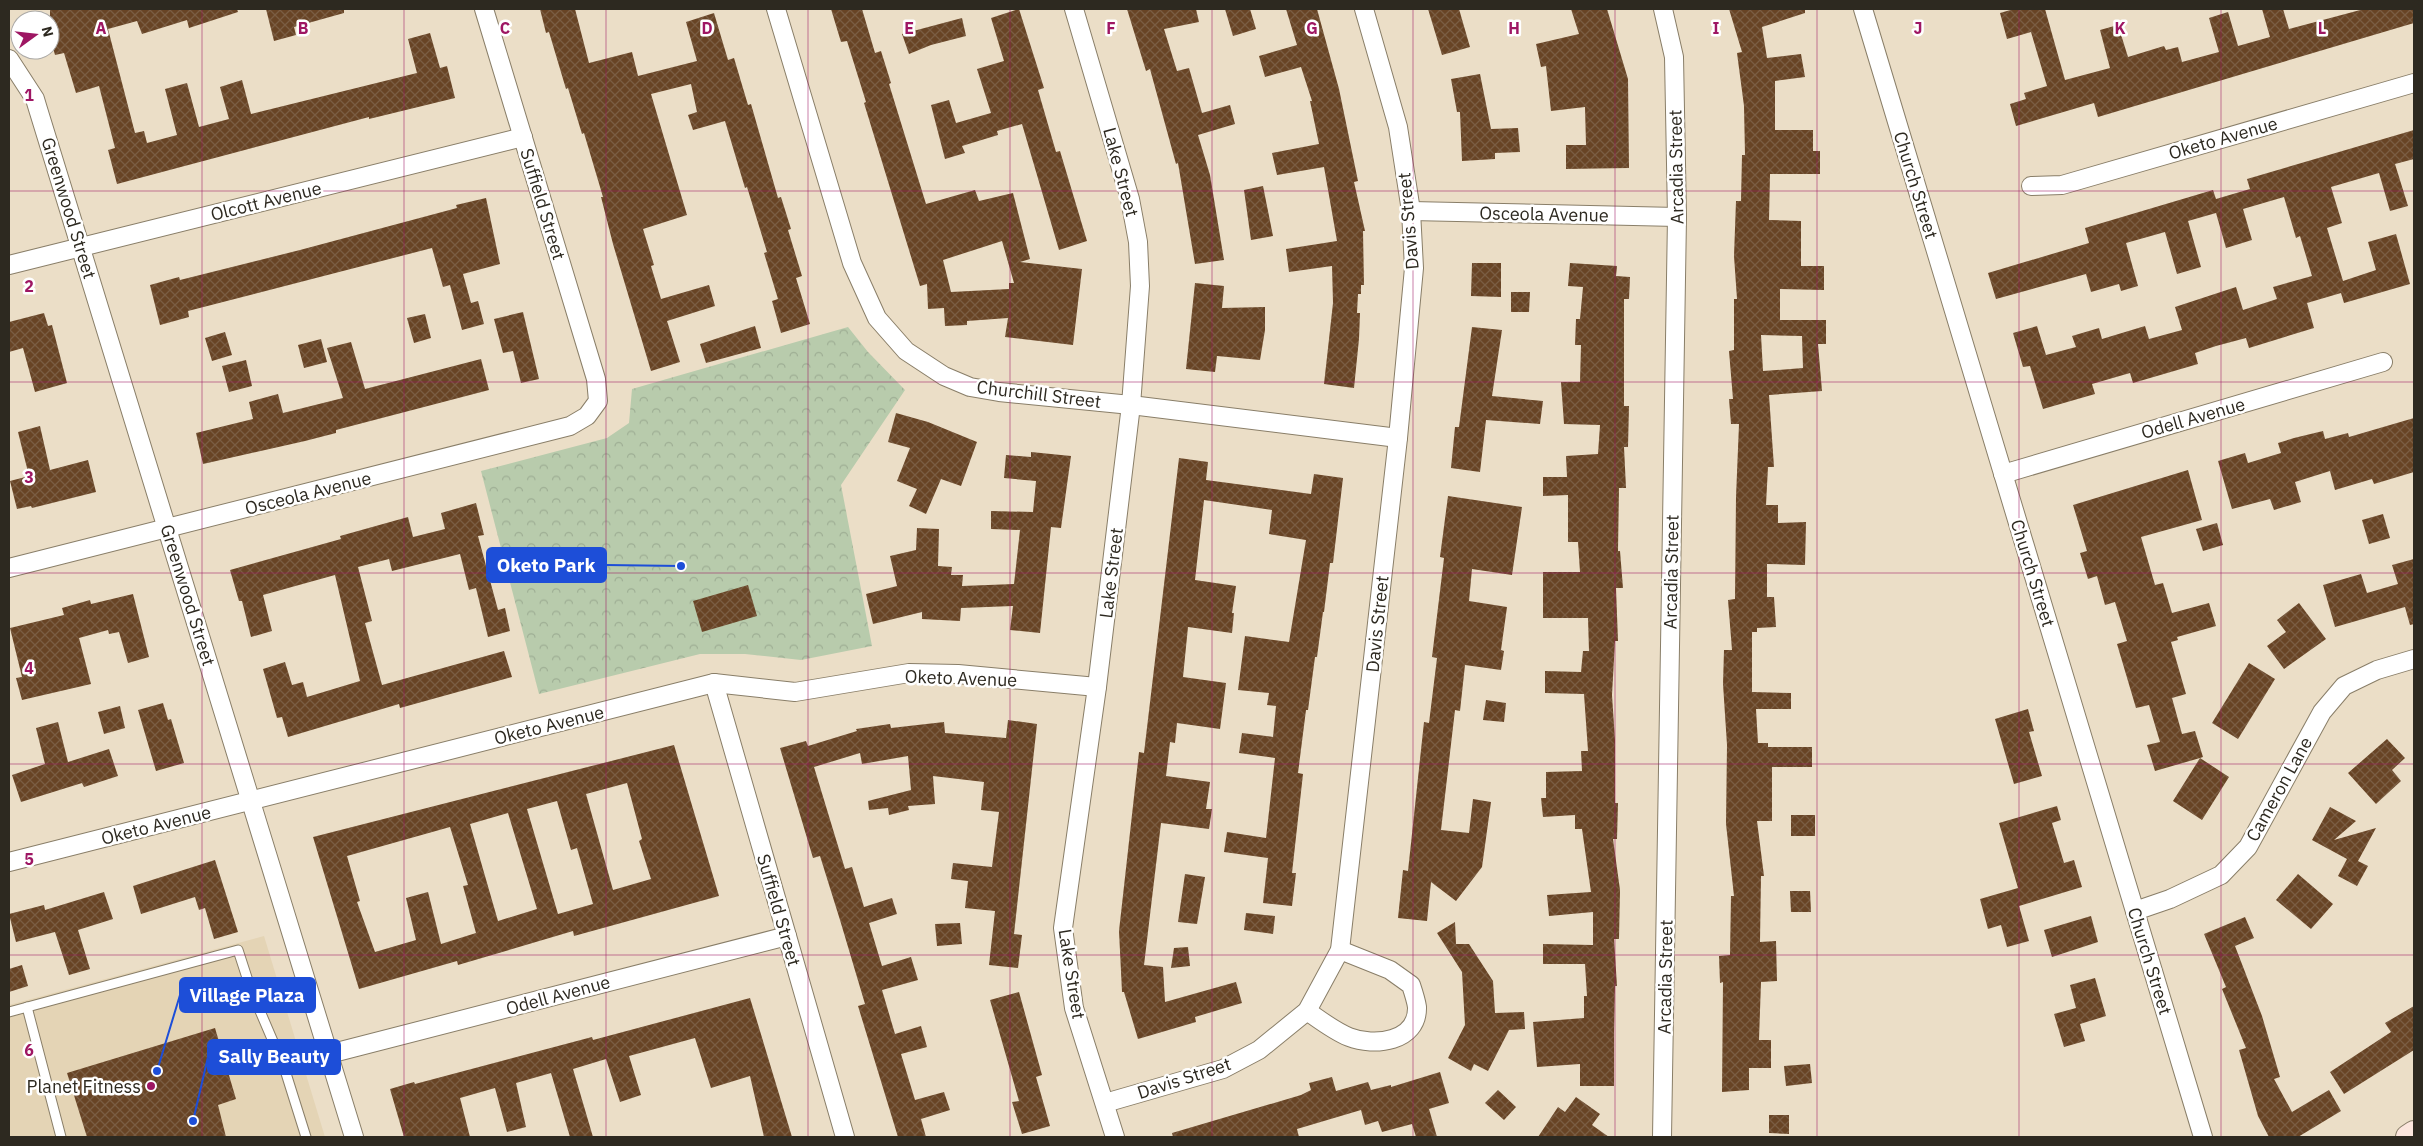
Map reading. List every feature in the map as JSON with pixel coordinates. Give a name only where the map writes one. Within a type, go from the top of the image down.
[{"type":"main road","points":[[2408,1137],[2414,1133]]},
{"type":"street","name":"Suffield Street","points":[[484,9],[596,379],[598,401]]},
{"type":"street","name":"Churchill Street","points":[[776,9],[852,263],[877,318],[906,350],[944,376],[970,386],[999,392],[1131,405],[1398,438]]},
{"type":"street","name":"Lake Street","points":[[1074,9],[1130,199],[1138,242],[1140,286],[1131,405],[1098,687],[1063,928],[1074,1008],[1115,1137]]},
{"type":"street","name":"Davis Street","points":[[1106,1104],[1223,1069],[1259,1050],[1307,1011],[1340,950],[1398,438],[1414,268],[1411,211],[1398,127],[1364,9]]},
{"type":"street","name":"Arcadia Street","points":[[1662,1137],[1677,217],[1674,57],[1663,9]]},
{"type":"street","name":"Church Street","points":[[1863,9],[2204,1137]]},
{"type":"street","name":"Greenwood Street","points":[[9,59],[35,99],[82,246],[354,1137]]},
{"type":"street","name":"Oketo Avenue","points":[[2031,186],[2062,185],[2414,83]]},
{"type":"street","name":"Olcott Avenue","points":[[9,265],[523,137]]},
{"type":"street","name":"Osceola Avenue","points":[[1411,211],[1677,217]]},
{"type":"street","name":"Odell Avenue","points":[[2003,474],[2383,362]]},
{"type":"street","name":"Osceola Avenue","points":[[9,568],[570,426],[587,416],[598,401]]},
{"type":"street","name":"Cameron Lane","points":[[2135,911],[2170,899],[2221,875],[2248,847],[2322,712],[2344,686],[2377,670],[2414,659]]},
{"type":"street","name":"Oketo Avenue","points":[[9,862],[714,682],[795,692],[908,673],[938,673],[1098,687]]},
{"type":"street","name":"Suffield Street","points":[[714,682],[845,1137]]},
{"type":"street","name":"Odell Avenue","points":[[329,1054],[787,936]]},
{"type":"street","points":[[1307,1011],[1348,1037],[1369,1043],[1395,1039],[1412,1026],[1417,1007],[1411,984],[1390,970],[1340,950]]},
{"type":"lane","points":[[9,1012],[238,950],[251,990],[284,1067],[306,1137]]},
{"type":"lane","points":[[27,1007],[61,1137]]},
{"type":"shaded area","points":[[264,936],[325,1137],[9,1137],[9,1005]]},
{"type":"green space","points":[[848,327],[868,352],[905,390],[841,485],[872,646],[801,660],[745,654],[700,654],[539,694],[481,471],[607,438],[629,423],[632,389]]},
{"type":"building","points":[[237,9],[238,12],[189,28],[187,20],[142,34],[137,21],[108,29],[135,133],[144,131],[147,143],[177,135],[165,89],[187,83],[199,127],[229,119],[220,87],[242,80],[251,114],[417,73],[408,39],[430,33],[440,68],[447,66],[455,98],[369,119],[369,117],[117,184],[108,150],[115,148],[99,86],[76,93],[64,53],[60,54],[60,10],[50,10]]},
{"type":"building","points":[[266,9],[344,9],[344,13],[294,27],[296,35],[274,41]]},
{"type":"building","points":[[540,9],[575,9],[589,63],[632,52],[638,76],[697,61],[686,22],[714,13],[728,60],[734,58],[748,105],[751,104],[778,198],[781,197],[791,229],[788,230],[802,276],[796,278],[810,324],[781,333],[772,301],[778,299],[764,253],[767,252],[725,121],[693,130],[688,115],[697,112],[691,84],[651,94],[687,215],[643,229],[654,265],[651,266],[661,299],[709,285],[715,306],[667,321],[680,362],[651,371],[613,244],[601,197],[603,197],[584,133],[582,134],[568,88],[566,89],[549,32],[546,33]]},
{"type":"building","points":[[831,9],[862,9],[875,53],[881,51],[891,83],[889,84],[926,204],[975,190],[979,201],[1013,193],[1030,259],[1020,262],[1082,269],[1073,345],[1005,337],[1008,318],[967,321],[967,325],[945,326],[944,308],[928,309],[927,284],[920,286],[847,41],[841,42]],"holes":[[[1002,241],[1014,283],[1009,283],[1009,289],[951,292],[943,260]]]},
{"type":"building","points":[[1019,9],[1044,88],[1038,90],[1056,152],[1060,151],[1087,241],[1059,250],[1022,124],[997,131],[998,135],[962,146],[965,153],[945,159],[931,105],[949,100],[956,123],[991,113],[977,69],[1004,61],[991,18]]},
{"type":"building","points":[[1127,9],[1196,9],[1199,22],[1164,29],[1177,71],[1189,68],[1202,113],[1230,105],[1235,124],[1198,135],[1210,175],[1224,260],[1195,264],[1178,163],[1176,164],[1150,69],[1146,71]]},
{"type":"building","points":[[1225,9],[1250,9],[1256,29],[1233,36]]},
{"type":"building","points":[[1286,9],[1317,9],[1339,89],[1358,181],[1354,182],[1365,231],[1363,231],[1364,285],[1361,285],[1361,294],[1358,294],[1357,313],[1360,313],[1359,339],[1354,388],[1324,384],[1333,303],[1332,266],[1289,272],[1286,249],[1337,241],[1324,167],[1277,175],[1272,153],[1319,144],[1310,101],[1312,101],[1301,67],[1265,77],[1259,56],[1297,45]]},
{"type":"building","points":[[1428,9],[1459,9],[1470,47],[1442,55]]},
{"type":"building","points":[[1571,9],[1607,9],[1628,79],[1629,168],[1566,169],[1566,145],[1586,145],[1585,107],[1551,111],[1546,66],[1541,67],[1536,44],[1579,34]]},
{"type":"building","points":[[1729,9],[1805,9],[1805,13],[1762,27],[1767,58],[1801,54],[1805,77],[1775,81],[1775,130],[1813,130],[1813,151],[1820,151],[1820,174],[1770,174],[1769,220],[1801,221],[1801,266],[1824,266],[1824,290],[1780,289],[1780,320],[1826,320],[1826,344],[1818,344],[1822,391],[1769,395],[1774,467],[1768,467],[1766,505],[1778,505],[1778,523],[1806,522],[1805,565],[1767,564],[1767,597],[1774,597],[1776,627],[1757,628],[1757,632],[1752,632],[1752,692],[1791,693],[1791,709],[1756,709],[1758,743],[1768,743],[1768,747],[1812,747],[1812,767],[1772,767],[1772,821],[1757,821],[1764,876],[1761,876],[1760,942],[1776,941],[1777,981],[1761,982],[1759,1040],[1771,1040],[1771,1068],[1749,1068],[1749,1090],[1722,1092],[1723,982],[1720,983],[1719,956],[1730,955],[1731,896],[1734,896],[1726,824],[1727,745],[1723,684],[1724,650],[1732,650],[1728,600],[1735,599],[1739,424],[1731,424],[1729,399],[1733,399],[1729,351],[1734,350],[1734,299],[1737,299],[1734,256],[1736,201],[1741,201],[1742,155],[1745,155],[1744,106],[1737,53],[1742,52]],"holes":[[[1761,335],[1802,336],[1803,368],[1763,371]]]},
{"type":"building","points":[[2014,9],[2045,9],[2065,80],[2110,68],[2100,30],[2118,25],[2128,57],[2164,46],[2166,50],[2178,47],[2182,62],[2219,52],[2209,18],[2228,12],[2238,46],[2270,37],[2262,9],[2283,9],[2289,29],[2364,9],[2414,9],[2414,23],[2098,117],[2094,103],[2016,126],[2010,104],[2026,99],[2024,93],[2047,86],[2031,32],[2007,39],[2000,13]]},
{"type":"building","points":[[962,18],[966,36],[931,45],[909,54],[902,34]]},
{"type":"building","points":[[1480,74],[1491,129],[1518,128],[1520,152],[1495,153],[1495,159],[1462,161],[1460,112],[1457,112],[1451,79]]},
{"type":"building","points":[[2414,130],[2414,159],[2395,164],[2408,206],[2390,211],[2379,173],[2331,187],[2342,223],[2327,228],[2343,281],[2376,270],[2368,242],[2396,234],[2410,284],[2344,303],[2341,293],[2307,303],[2314,328],[2249,348],[2246,338],[2216,346],[2195,353],[2198,364],[2133,383],[2130,373],[2092,384],[2095,394],[2043,409],[2030,366],[2023,367],[2013,333],[2037,326],[2046,355],[2076,347],[2072,336],[2099,328],[2102,339],[2145,326],[2149,339],[2182,330],[2175,307],[2236,287],[2243,310],[2277,299],[2273,287],[2312,276],[2300,236],[2296,238],[2284,197],[2243,209],[2252,240],[2226,248],[2216,213],[2188,221],[2201,267],[2177,274],[2165,232],[2126,243],[2138,286],[2121,291],[2119,284],[2091,292],[2086,274],[1996,299],[1988,273],[2089,243],[2085,228],[2213,190],[2216,199],[2250,189],[2247,179]]},
{"type":"building","points":[[1263,186],[1273,236],[1251,240],[1244,190]]},
{"type":"building","points":[[486,198],[500,264],[463,274],[471,303],[478,301],[484,324],[462,330],[450,285],[443,287],[432,248],[188,311],[189,317],[160,325],[150,285],[179,277],[180,280],[300,250],[457,208],[456,205]]},
{"type":"building","points":[[1472,263],[1501,263],[1501,297],[1471,296]]},
{"type":"building","points":[[1570,263],[1617,266],[1616,276],[1630,277],[1629,299],[1624,299],[1624,406],[1629,406],[1628,447],[1624,447],[1626,488],[1619,488],[1618,551],[1620,551],[1623,588],[1616,588],[1618,641],[1615,641],[1612,695],[1615,740],[1615,803],[1618,803],[1617,839],[1613,839],[1620,890],[1619,939],[1614,939],[1617,986],[1615,986],[1614,1086],[1580,1086],[1580,1064],[1537,1067],[1533,1022],[1584,1018],[1584,996],[1587,996],[1585,964],[1543,964],[1543,944],[1593,945],[1593,912],[1549,916],[1547,895],[1591,892],[1582,829],[1575,829],[1575,815],[1543,817],[1541,798],[1546,798],[1546,772],[1582,771],[1581,751],[1588,751],[1584,694],[1545,693],[1545,671],[1581,672],[1583,651],[1589,651],[1588,618],[1543,618],[1543,572],[1580,572],[1578,542],[1568,542],[1568,495],[1543,496],[1543,477],[1567,477],[1566,456],[1598,454],[1600,425],[1564,424],[1561,382],[1580,382],[1581,345],[1575,345],[1576,319],[1580,319],[1583,287],[1568,286]]},
{"type":"building","points":[[1195,283],[1224,286],[1222,308],[1265,307],[1265,330],[1260,360],[1217,356],[1215,372],[1186,369]]},
{"type":"building","points":[[1511,292],[1530,292],[1529,312],[1511,312]]},
{"type":"building","points":[[523,312],[539,379],[521,383],[513,351],[503,353],[494,319]]},
{"type":"building","points":[[44,313],[48,326],[52,325],[67,383],[35,392],[23,348],[9,352],[9,322]]},
{"type":"building","points":[[425,314],[431,338],[414,343],[407,318]]},
{"type":"building","points":[[755,326],[761,348],[706,363],[700,344]]},
{"type":"building","points":[[1472,327],[1502,330],[1492,396],[1543,401],[1540,424],[1486,420],[1480,472],[1451,468],[1455,427],[1459,427]]},
{"type":"building","points":[[225,332],[232,355],[212,361],[205,338]]},
{"type":"building","points":[[321,339],[327,362],[304,368],[298,345]]},
{"type":"building","points":[[351,342],[365,389],[481,359],[489,390],[336,430],[336,433],[203,464],[196,433],[253,419],[249,402],[278,394],[283,413],[343,398],[327,348]]},
{"type":"building","points":[[246,360],[252,386],[229,392],[222,366]]},
{"type":"building","points":[[896,413],[928,422],[977,442],[961,486],[941,479],[926,514],[909,506],[917,489],[897,481],[910,448],[888,442]]},
{"type":"building","points":[[2414,418],[2414,472],[2374,484],[2372,479],[2335,490],[2330,471],[2295,482],[2301,502],[2274,510],[2270,499],[2232,509],[2218,461],[2245,453],[2248,463],[2281,453],[2278,443],[2294,438],[2323,431],[2325,439],[2348,433],[2349,437]]},
{"type":"building","points":[[40,426],[50,470],[88,460],[96,492],[32,508],[31,506],[17,509],[10,481],[29,476],[18,432]]},
{"type":"building","points":[[1031,452],[1071,456],[1061,528],[1051,527],[1040,633],[1010,630],[1013,606],[961,608],[960,621],[922,619],[922,612],[873,624],[866,594],[897,586],[890,556],[916,550],[917,528],[939,529],[938,566],[952,567],[951,575],[963,575],[962,586],[1014,584],[1020,530],[991,529],[991,511],[1033,512],[1036,481],[1004,478],[1006,455],[1031,457]]},
{"type":"building","points":[[1179,458],[1208,462],[1206,480],[1311,494],[1314,474],[1343,478],[1333,563],[1330,563],[1317,657],[1315,657],[1308,710],[1306,710],[1298,773],[1303,774],[1292,873],[1296,873],[1292,906],[1263,903],[1268,858],[1224,852],[1227,832],[1266,838],[1275,758],[1239,753],[1242,733],[1273,737],[1276,706],[1267,705],[1269,693],[1238,690],[1245,636],[1289,642],[1306,540],[1269,534],[1272,510],[1204,500],[1195,580],[1236,586],[1232,613],[1234,613],[1232,633],[1188,627],[1183,677],[1226,683],[1220,729],[1177,723],[1175,743],[1170,742],[1166,776],[1210,782],[1206,809],[1212,809],[1209,829],[1161,823],[1144,965],[1163,967],[1165,1002],[1236,982],[1242,1003],[1195,1017],[1196,1022],[1138,1039],[1124,992],[1122,992],[1119,931],[1139,752],[1144,753]]},
{"type":"building","points":[[2188,470],[2202,520],[2141,537],[2155,585],[2163,583],[2172,613],[2209,603],[2216,626],[2177,637],[2178,640],[2171,642],[2186,694],[2172,698],[2182,734],[2195,731],[2203,757],[2155,771],[2147,745],[2160,742],[2149,705],[2136,708],[2117,644],[2127,641],[2115,602],[2105,605],[2097,576],[2088,579],[2080,553],[2087,551],[2073,505]]},
{"type":"building","points":[[1448,496],[1522,507],[1512,575],[1472,569],[1469,601],[1507,607],[1501,650],[1504,651],[1501,670],[1465,665],[1460,711],[1455,710],[1441,830],[1469,833],[1473,799],[1491,802],[1482,867],[1456,901],[1431,882],[1427,921],[1398,918],[1403,870],[1408,871],[1424,722],[1429,723],[1437,658],[1432,657],[1444,558],[1440,557]]},
{"type":"building","points":[[476,503],[484,535],[478,536],[498,610],[505,608],[510,631],[488,637],[476,588],[469,590],[460,554],[392,571],[389,559],[358,567],[372,621],[365,623],[382,685],[504,651],[512,677],[400,708],[399,704],[288,737],[282,717],[277,718],[263,669],[285,662],[292,685],[303,682],[307,697],[360,681],[335,575],[263,595],[272,631],[251,637],[242,601],[239,601],[230,570],[341,539],[340,536],[408,517],[413,537],[445,529],[441,513]]},
{"type":"building","points":[[2383,514],[2390,538],[2369,544],[2362,520]]},
{"type":"building","points":[[2217,523],[2223,545],[2203,551],[2196,529]]},
{"type":"building","points":[[2414,559],[2414,624],[2410,625],[2405,607],[2335,627],[2323,585],[2361,574],[2367,593],[2398,584],[2392,565]]},
{"type":"building","points":[[748,585],[757,616],[702,632],[693,601]]},
{"type":"building","points":[[133,594],[149,657],[128,663],[119,632],[109,634],[108,630],[79,638],[91,684],[22,700],[16,678],[22,677],[10,628],[64,615],[62,608],[90,600],[91,604]]},
{"type":"building","points":[[2299,603],[2326,639],[2284,669],[2267,646],[2286,632],[2277,620]]},
{"type":"building","points":[[2249,663],[2275,679],[2238,739],[2212,723]]},
{"type":"building","points":[[1486,700],[1506,703],[1504,722],[1483,720]]},
{"type":"building","points":[[163,703],[168,720],[171,719],[184,763],[156,771],[138,710]]},
{"type":"building","points":[[120,706],[125,728],[104,734],[98,712]]},
{"type":"building","points":[[2028,709],[2034,731],[2029,732],[2042,776],[2014,784],[1995,719]]},
{"type":"building","points":[[1008,720],[1037,724],[1014,934],[1022,935],[1018,968],[989,965],[995,911],[965,908],[968,881],[951,879],[953,863],[992,867],[999,812],[981,810],[984,782],[933,776],[935,804],[908,806],[909,810],[889,815],[888,808],[869,810],[868,801],[911,790],[908,756],[862,764],[860,753],[814,767],[845,869],[852,867],[864,907],[892,898],[897,914],[869,923],[882,966],[911,957],[918,980],[882,990],[895,1034],[921,1026],[927,1047],[901,1054],[915,1100],[944,1092],[950,1110],[921,1119],[926,1137],[898,1137],[858,1006],[865,1004],[840,920],[820,856],[813,858],[780,748],[806,741],[808,746],[857,731],[856,729],[890,724],[891,728],[944,722],[945,733],[1006,738]]},
{"type":"building","points":[[58,722],[68,762],[109,749],[118,776],[84,787],[82,783],[21,802],[12,775],[45,764],[36,728]]},
{"type":"building","points":[[2387,739],[2405,758],[2392,770],[2401,781],[2376,804],[2348,773]]},
{"type":"building","points":[[674,745],[719,896],[574,936],[573,931],[458,965],[457,961],[359,989],[313,837]],"holes":[[[627,783],[642,839],[639,841],[651,879],[613,890],[586,794]],[[557,801],[571,850],[577,848],[593,904],[558,914],[527,809]],[[508,813],[537,909],[498,921],[470,824]],[[450,827],[468,885],[463,886],[476,933],[441,944],[428,892],[406,898],[416,940],[375,952],[357,902],[360,901],[347,856]]]},
{"type":"building","points":[[2200,758],[2229,777],[2202,820],[2173,801]]},
{"type":"building","points":[[2057,806],[2061,820],[2052,823],[2064,863],[2074,860],[2082,887],[2019,906],[2029,941],[2007,947],[2001,925],[1988,929],[1980,899],[2018,888],[1999,823]]},
{"type":"building","points":[[2330,807],[2356,821],[2334,840],[2376,828],[2358,861],[2368,866],[2357,886],[2338,876],[2347,859],[2312,840]]},
{"type":"building","points":[[1791,815],[1815,815],[1815,836],[1791,836]]},
{"type":"building","points":[[215,860],[238,932],[214,939],[205,908],[199,910],[195,897],[141,914],[133,886]]},
{"type":"building","points":[[1185,874],[1205,877],[1197,924],[1178,922]]},
{"type":"building","points":[[2298,874],[2333,904],[2311,929],[2276,900]]},
{"type":"building","points":[[1790,891],[1810,891],[1811,912],[1791,912]]},
{"type":"building","points":[[104,892],[113,919],[78,930],[90,969],[69,975],[55,932],[16,942],[9,914],[44,905],[45,910]]},
{"type":"building","points":[[1246,913],[1275,916],[1273,934],[1244,930]]},
{"type":"building","points":[[2091,916],[2098,942],[2052,957],[2044,930]]},
{"type":"building","points":[[2245,917],[2254,938],[2235,946],[2262,1016],[2280,1077],[2274,1079],[2292,1112],[2329,1090],[2341,1111],[2298,1137],[2269,1137],[2258,1116],[2239,1050],[2246,1048],[2222,989],[2226,987],[2204,934]]},
{"type":"building","points":[[1455,922],[1456,944],[1469,944],[1493,981],[1495,1013],[1524,1012],[1525,1029],[1509,1030],[1488,1071],[1474,1064],[1471,1071],[1448,1058],[1465,1025],[1462,972],[1437,933]]},
{"type":"building","points":[[960,923],[962,944],[937,946],[935,924]]},
{"type":"building","points":[[1188,947],[1190,966],[1171,968],[1174,948]]},
{"type":"building","points":[[22,965],[28,986],[9,992],[9,969]]},
{"type":"building","points":[[2095,978],[2106,1016],[2080,1024],[2085,1041],[2064,1047],[2054,1014],[2076,1008],[2070,985]]},
{"type":"building","points":[[1019,992],[1042,1075],[1036,1077],[1050,1126],[1022,1134],[1012,1102],[1019,1101],[990,1000]]},
{"type":"building","points":[[750,998],[792,1137],[764,1137],[750,1076],[711,1088],[695,1038],[629,1056],[641,1095],[620,1102],[606,1059],[573,1069],[593,1137],[570,1137],[551,1073],[516,1083],[526,1127],[507,1132],[495,1088],[460,1098],[470,1137],[404,1137],[390,1089],[592,1037],[593,1040]]},
{"type":"building","points":[[2414,1006],[2414,1050],[2344,1094],[2330,1072],[2391,1032],[2385,1023]]},
{"type":"building","name":"Planet Fitness","points":[[215,1028],[236,1099],[218,1105],[226,1137],[87,1137],[67,1073]]},
{"type":"building","points":[[1810,1064],[1812,1083],[1786,1086],[1784,1066]]},
{"type":"building","points":[[1440,1072],[1449,1103],[1429,1109],[1437,1137],[1416,1137],[1412,1124],[1382,1132],[1378,1121],[1365,1125],[1361,1110],[1297,1129],[1299,1137],[1173,1137],[1172,1133],[1301,1095],[1311,1090],[1309,1083],[1332,1077],[1336,1091],[1368,1082],[1371,1090],[1391,1085],[1391,1087]]},
{"type":"building","points":[[1498,1090],[1516,1107],[1504,1120],[1485,1103]]},
{"type":"building","points":[[1576,1097],[1600,1114],[1592,1125],[1609,1137],[1538,1137],[1558,1107],[1565,1112]]},
{"type":"building","points":[[1769,1115],[1789,1115],[1789,1134],[1769,1133]]},
{"type":"place","name":"Oketo Park","points":[[681,566]]},
{"type":"place","name":"Village Plaza","points":[[157,1071]]},
{"type":"place","name":"Planet Fitness","points":[[151,1086]]},
{"type":"place","name":"Sally Beauty","points":[[193,1121]]}]
